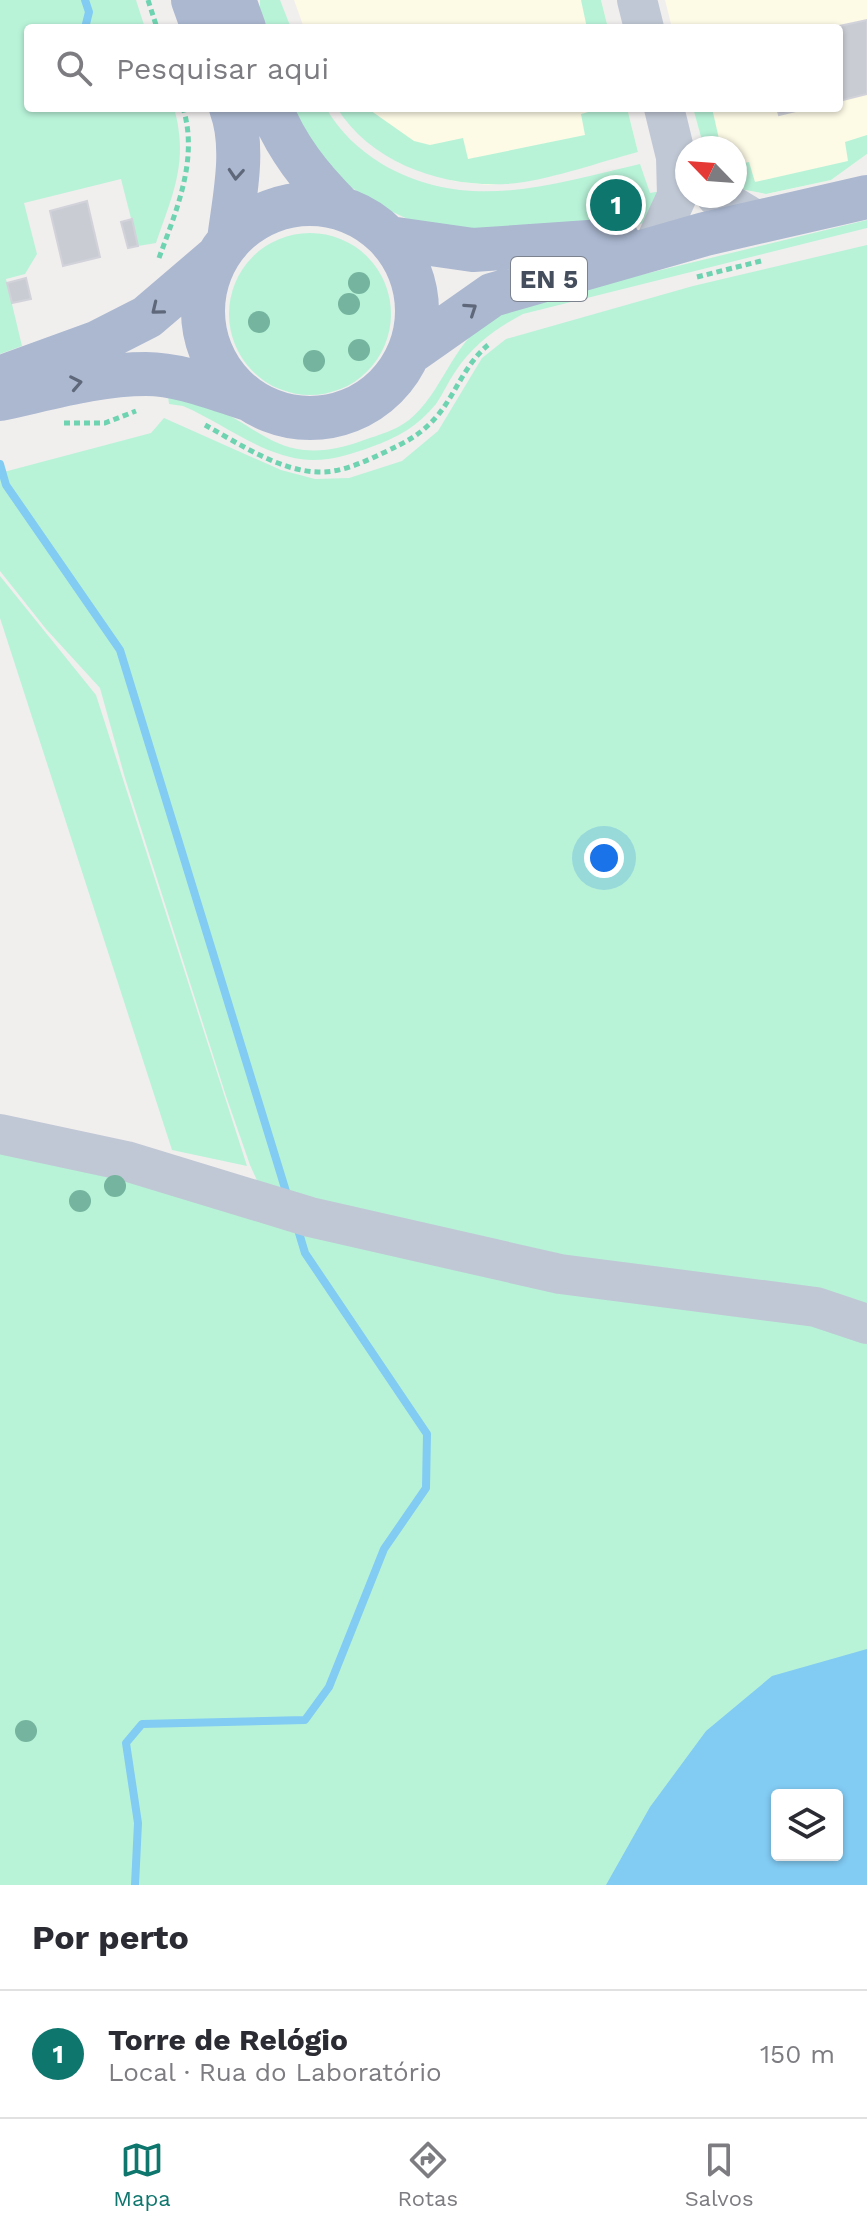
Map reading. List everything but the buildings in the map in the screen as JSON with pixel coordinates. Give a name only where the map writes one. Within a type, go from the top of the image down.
[{"type":"main road","points":[[193,0],[234,16]]},
{"type":"main road","points":[[233,112],[236,121],[237,161],[223,249],[206,283],[203,309],[205,335],[217,366],[229,384],[249,400]]},
{"type":"main road","points":[[273,112],[282,135],[297,158],[340,207]]},
{"type":"main road","name":"EN 5","points":[[408,354],[492,295],[710,215],[766,240],[860,194]]},
{"type":"main road","points":[[0,378],[96,343],[147,317],[252,220],[279,207],[309,203],[340,207],[366,219],[389,238],[407,263],[416,293],[417,324],[408,354],[388,385],[359,406],[325,417],[289,416],[191,381],[148,373],[107,377],[0,399]]},
{"type":"main road","name":"EN 5","points":[[389,238],[473,250],[658,237],[710,215]]},
{"type":"street","points":[[637,0],[643,24]]},
{"type":"street","points":[[665,112],[675,144]]},
{"type":"street","points":[[658,237],[675,200]]},
{"type":"street","points":[[0,1134],[126,1161],[310,1217],[560,1274],[816,1307],[867,1324]]},
{"type":"path","points":[[148,0],[156,24]]},
{"type":"path","points":[[156,267],[181,199],[189,157],[183,112]]},
{"type":"path","points":[[682,281],[766,240]]},
{"type":"path","points":[[196,420],[253,450],[301,469],[320,473],[347,468],[417,437],[440,413],[478,353],[489,343]]},
{"type":"path","points":[[56,422],[105,423],[147,406]]},
{"type":"shaded area","points":[[294,0],[601,0],[607,24],[303,24]]},
{"type":"shaded area","points":[[665,0],[867,0],[867,154],[831,180],[767,194],[747,190],[747,136],[701,136],[694,112],[843,112],[843,24],[671,24]]},
{"type":"shaded area","points":[[341,112],[628,112],[638,152],[520,182],[488,185],[453,181],[399,163],[372,145]]},
{"type":"green space","points":[[0,0],[136,0],[144,24],[24,24],[24,112],[175,112],[180,145],[177,177],[156,243],[138,246],[121,179],[24,203],[37,254],[25,274],[6,279],[22,346],[0,354]]},
{"type":"green space","points":[[260,0],[280,0],[289,24],[260,24]]},
{"type":"green space","points":[[581,0],[601,0],[607,24],[586,24]]},
{"type":"green space","points":[[288,112],[328,112],[357,146],[382,164],[414,179],[446,188],[510,190],[640,164],[650,193],[666,190],[646,223],[565,234],[427,228],[382,207],[330,174]]},
{"type":"green space","points":[[340,112],[373,112],[414,141],[430,145],[463,138],[468,159],[585,135],[581,114],[628,112],[638,152],[532,181],[466,183],[441,178],[393,160],[371,146]]},
{"type":"green space","points":[[694,112],[713,112],[718,136],[701,136]]},
{"type":"green space","points":[[867,135],[867,154],[831,180],[766,194],[747,190],[747,162],[755,182],[848,161],[845,142]]},
{"type":"green space","points":[[867,220],[867,228],[523,314],[494,332],[469,354],[436,404],[414,425],[390,440],[345,455],[318,460],[284,456],[183,406],[169,404],[168,396],[209,407],[292,448],[320,450],[342,447],[387,432],[409,420],[430,396],[476,330],[521,304]]},
{"type":"green space","points":[[310,233],[341,239],[367,257],[385,283],[391,314],[385,345],[367,371],[341,389],[310,395],[279,389],[253,371],[235,345],[229,314],[235,283],[253,257],[279,239]]},
{"type":"green space","points":[[867,245],[867,1308],[800,1319],[867,1339],[867,1885],[0,1885],[0,1147],[275,1220],[250,1165],[226,1096],[125,778],[100,688],[46,629],[0,571],[0,473],[151,433],[164,418],[281,470],[315,479],[349,478],[402,461],[438,431],[482,358],[506,339],[693,286]]},
{"type":"green space","points":[[0,576],[96,695],[247,1166],[172,1150],[0,618]]},
{"type":"water","points":[[867,1649],[867,1885],[606,1885],[650,1807],[706,1731],[772,1676]]},
{"type":"waterway","points":[[85,0],[89,12],[86,24]]},
{"type":"waterway","points":[[0,464],[6,485],[120,650],[288,1198]]},
{"type":"waterway","points":[[135,1885],[138,1823],[126,1743],[142,1724],[305,1720],[329,1687],[384,1549],[426,1488],[427,1434],[305,1253],[299,1233]]},
{"type":"place","name":"Torre de Relógio","points":[[616,205]]}]
